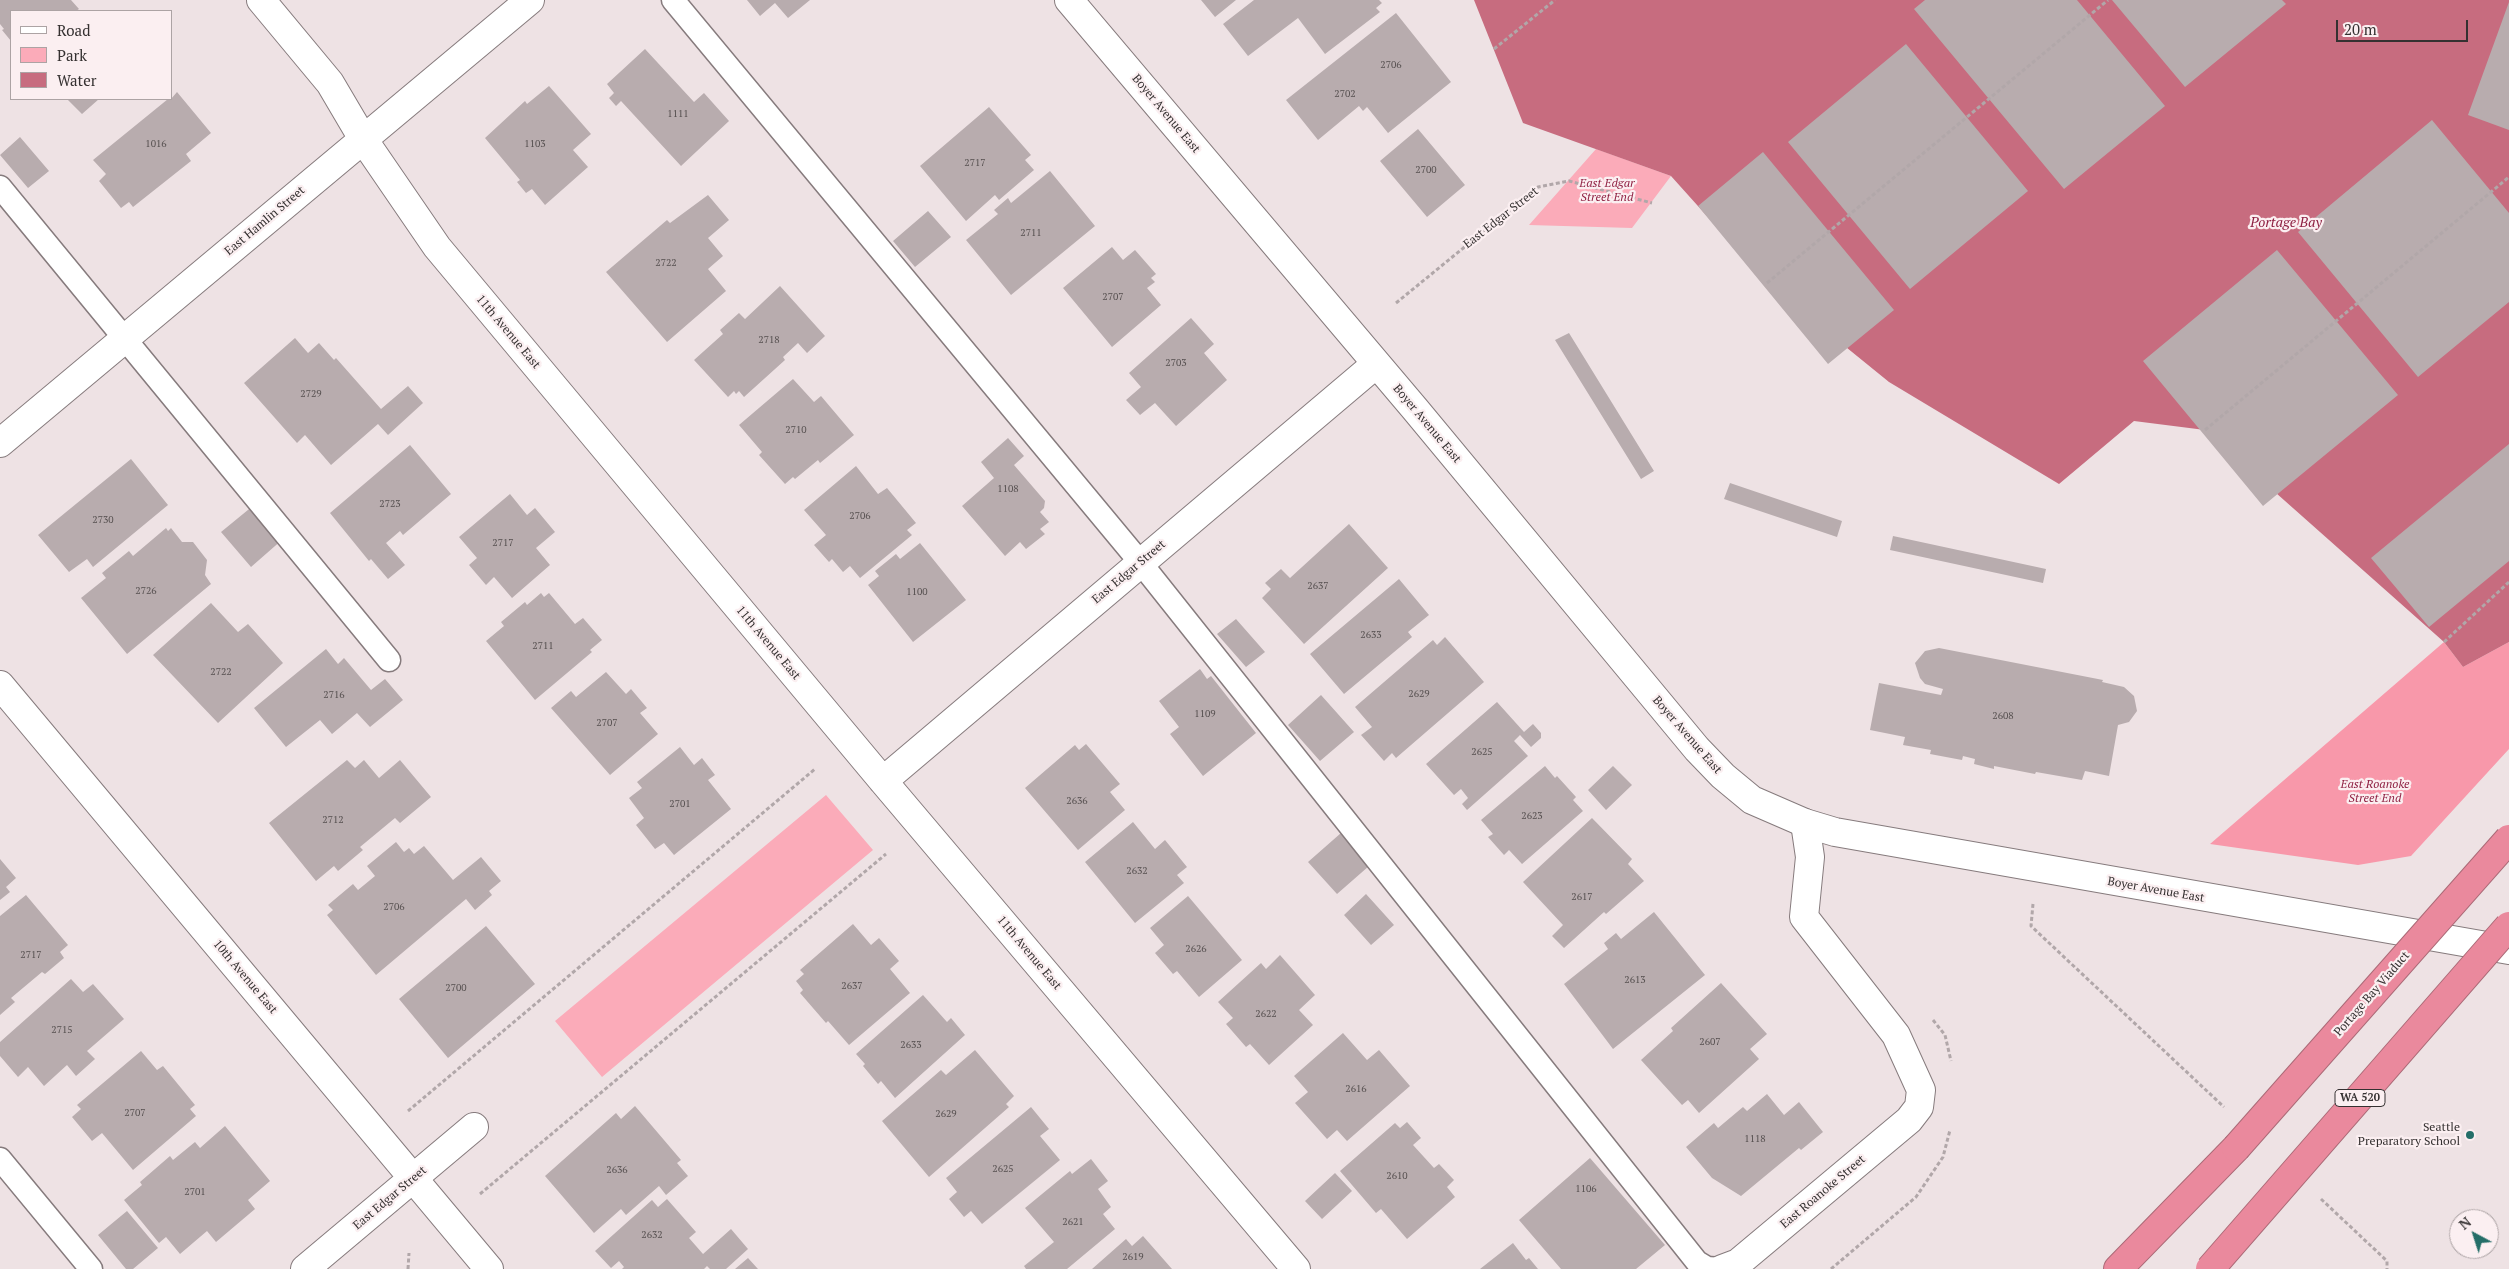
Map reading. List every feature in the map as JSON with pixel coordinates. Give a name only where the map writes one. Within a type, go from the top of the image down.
[{"type":"highway","name":"Portage Bay Viaduct","points":[[2118,1269],[2236,1148],[2509,839]]},
{"type":"highway","name":"WA 520","points":[[2210,1269],[2509,926]]},
{"type":"street","name":"11th Avenue East","points":[[261,0],[330,83],[363,139],[437,247],[883,782],[1296,1269]]},
{"type":"street","name":"East Hamlin Street","points":[[0,443],[530,0]]},
{"type":"street","name":"Boyer Avenue East","points":[[1069,0],[1697,749],[1723,776],[1752,800],[1804,823],[1834,832],[2036,869],[2509,950]]},
{"type":"street","name":"East Edgar Street","points":[[883,782],[1140,562],[1376,364]]},
{"type":"street","name":"10th Avenue East","points":[[0,685],[489,1269]]},
{"type":"street","name":"East Roanoke Street","points":[[1722,1269],[1738,1263],[1909,1120],[1919,1107],[1922,1090],[1896,1035],[1804,917],[1810,858],[1804,823]]},
{"type":"street","name":"East Edgar Street","points":[[305,1269],[474,1127]]},
{"type":"lane","points":[[673,0],[1140,562],[1697,1262],[1708,1268],[1722,1269]]},
{"type":"lane","points":[[0,187],[389,660]]},
{"type":"lane","points":[[0,1159],[92,1269]]},
{"type":"path","points":[[1494,50],[1555,0]]},
{"type":"path","points":[[1766,283],[2108,0]]},
{"type":"path","points":[[2205,430],[2509,178]]},
{"type":"path","name":"East Edgar Street","points":[[1396,303],[1538,187],[1569,181],[1652,202]]},
{"type":"path","points":[[2444,642],[2509,582]]},
{"type":"path","points":[[408,1110],[815,769]]},
{"type":"path","points":[[480,1194],[886,854]]},
{"type":"path","points":[[2036,869],[2031,926],[2231,1113]]},
{"type":"path","points":[[1831,1269],[1916,1197],[1942,1157]]},
{"type":"path","points":[[2316,1194],[2387,1261],[2387,1269]]},
{"type":"path","points":[[408,1269],[409,1253]]},
{"type":"green space","name":"East Edgar Street End","points":[[1596,149],[1671,176],[1632,228],[1529,225]]},
{"type":"green space","name":"East Roanoke Street End","points":[[2444,642],[2463,667],[2509,642],[2509,749],[2411,856],[2358,865],[2210,844]]},
{"type":"green space","points":[[826,795],[873,850],[602,1077],[555,1021]]},
{"type":"water","name":"Portage Bay","points":[[1474,0],[2509,0],[2509,642],[2463,667],[2444,642],[2205,430],[2134,421],[2059,484],[1889,382],[1767,283],[1671,176],[1523,123]]},
{"type":"building","points":[[0,0],[71,0],[79,9],[10,10],[10,40],[2,30],[4,29],[0,24]]},
{"type":"building","points":[[747,0],[810,0],[788,18],[775,3],[760,16]]},
{"type":"building","points":[[1201,0],[1236,0],[1215,17]]},
{"type":"building","points":[[1254,0],[1379,0],[1382,3],[1376,8],[1380,12],[1325,54],[1298,18],[1248,56],[1223,24]]},
{"type":"building","points":[[1925,0],[2077,0],[2165,106],[2064,189],[1914,9]]},
{"type":"building","points":[[2112,0],[2282,0],[2286,4],[2185,87]]},
{"type":"building","points":[[2509,2],[2509,130],[2468,115]]},
{"type":"building","points":[[1396,13],[1451,82],[1388,133],[1367,107],[1363,111],[1359,106],[1318,140],[1286,100]]},
{"type":"building","points":[[1906,44],[2028,191],[1910,289],[1788,142]]},
{"type":"building","points":[[645,49],[694,102],[704,93],[729,121],[681,166],[621,101],[616,106],[609,98],[614,93],[607,84]]},
{"type":"building","points":[[549,86],[591,134],[573,150],[588,167],[545,205],[532,189],[526,193],[517,182],[520,180],[485,138],[525,101],[527,104]]},
{"type":"building","points":[[177,92],[211,133],[186,154],[191,161],[133,207],[129,202],[121,208],[99,181],[106,174],[93,160],[167,100],[172,100]]},
{"type":"building","points":[[68,100],[98,100],[82,114]]},
{"type":"building","points":[[989,107],[1031,155],[1025,160],[1034,170],[999,200],[995,195],[966,221],[920,166]]},
{"type":"building","points":[[2432,120],[2509,213],[2509,302],[2418,377],[2298,232]]},
{"type":"building","points":[[1418,129],[1465,185],[1427,217],[1380,161]]},
{"type":"building","points":[[20,137],[49,171],[28,188],[0,155]]},
{"type":"building","points":[[1763,152],[1894,310],[1828,364],[1698,206]]},
{"type":"building","points":[[1050,171],[1095,226],[1011,295],[966,240],[998,214],[994,210],[1008,198],[1011,203]]},
{"type":"building","points":[[708,195],[729,220],[708,238],[723,256],[708,269],[726,291],[667,342],[606,272],[667,220],[670,223]]},
{"type":"building","points":[[928,211],[951,237],[915,267],[893,241]]},
{"type":"building","points":[[1112,247],[1123,260],[1135,250],[1156,274],[1151,278],[1155,282],[1147,288],[1161,305],[1112,347],[1063,288]]},
{"type":"building","points":[[2277,250],[2398,395],[2263,506],[2143,361]]},
{"type":"building","points":[[780,286],[825,336],[807,353],[798,343],[783,357],[785,360],[744,397],[739,391],[736,394],[734,391],[728,397],[694,360],[723,334],[720,330],[739,313],[745,319]]},
{"type":"building","points":[[1191,318],[1214,344],[1204,353],[1227,380],[1176,426],[1155,403],[1140,415],[1126,400],[1141,387],[1129,373]]},
{"type":"building","points":[[1569,333],[1654,471],[1641,479],[1555,340]]},
{"type":"building","points":[[295,338],[308,353],[319,343],[334,360],[336,358],[381,409],[408,386],[423,403],[388,435],[378,424],[331,465],[305,435],[297,443],[244,383]]},
{"type":"building","points":[[793,379],[814,402],[821,396],[854,435],[820,463],[818,460],[795,479],[793,477],[785,484],[759,455],[762,452],[739,425]]},
{"type":"building","points":[[1008,438],[1024,456],[1014,465],[1045,501],[1044,508],[1040,512],[1049,522],[1040,529],[1045,534],[1026,549],[1020,542],[1005,556],[962,506],[994,478],[981,462]]},
{"type":"building","points":[[2509,444],[2509,561],[2429,627],[2371,558]]},
{"type":"building","points":[[410,445],[451,494],[403,535],[400,531],[386,543],[405,565],[388,579],[371,559],[369,561],[330,513]]},
{"type":"building","points":[[131,459],[168,505],[93,567],[87,559],[69,572],[38,535]]},
{"type":"building","points":[[856,466],[878,494],[887,488],[916,523],[907,530],[912,535],[860,578],[850,566],[843,572],[832,559],[829,562],[814,545],[826,535],[804,510]]},
{"type":"building","points":[[1730,483],[1842,521],[1837,537],[1724,499]]},
{"type":"building","points":[[510,494],[527,515],[535,508],[555,532],[536,548],[550,565],[512,598],[494,577],[486,585],[469,565],[477,558],[459,537]]},
{"type":"building","points":[[254,505],[283,539],[251,567],[221,532]]},
{"type":"building","points":[[1349,524],[1388,568],[1304,644],[1262,598],[1271,589],[1265,583],[1281,569],[1290,578]]},
{"type":"building","points":[[166,528],[168,531],[171,528],[182,542],[193,542],[207,560],[205,575],[211,584],[127,654],[81,598],[106,578],[102,573],[129,551],[133,556]]},
{"type":"building","points":[[1893,536],[2046,569],[2043,583],[1890,550]]},
{"type":"building","points":[[920,543],[966,600],[913,642],[868,585],[879,576],[875,571],[896,554],[900,559]]},
{"type":"building","points":[[1399,579],[1429,615],[1408,632],[1412,637],[1344,694],[1310,654]]},
{"type":"building","points":[[541,593],[544,597],[549,593],[575,624],[583,618],[602,640],[590,650],[592,652],[535,700],[486,641],[504,626],[501,622],[525,602],[527,605]]},
{"type":"building","points":[[211,603],[238,632],[248,624],[283,663],[218,723],[153,655]]},
{"type":"building","points":[[1236,619],[1265,652],[1246,667],[1217,634]]},
{"type":"building","points":[[1445,637],[1484,682],[1396,758],[1392,753],[1384,761],[1361,735],[1372,727],[1355,707],[1433,640],[1437,645]]},
{"type":"building","points":[[1939,648],[2103,680],[2102,682],[2124,687],[2134,696],[2137,711],[2129,722],[2118,725],[2109,776],[2085,771],[2082,780],[1994,766],[1994,769],[1974,764],[1975,759],[1963,756],[1962,760],[1930,754],[1931,750],[1903,745],[1905,737],[1870,730],[1879,683],[1941,695],[1943,689],[1925,684],[1920,678],[1915,663],[1925,651]]},
{"type":"building","points":[[326,649],[338,664],[344,658],[371,690],[385,679],[403,700],[370,727],[357,713],[332,734],[320,720],[286,747],[254,708]]},
{"type":"building","points":[[1200,669],[1207,679],[1211,676],[1256,733],[1203,776],[1170,734],[1179,727],[1159,701]]},
{"type":"building","points":[[606,672],[626,694],[631,689],[647,708],[640,713],[658,734],[610,775],[551,708],[571,691],[576,697]]},
{"type":"building","points":[[1321,695],[1354,732],[1320,761],[1288,725]]},
{"type":"building","points":[[1497,702],[1524,732],[1533,724],[1541,733],[1541,738],[1531,747],[1520,735],[1514,741],[1528,756],[1467,810],[1462,804],[1468,798],[1461,789],[1454,795],[1426,764]]},
{"type":"building","points":[[1086,744],[1120,784],[1110,792],[1125,810],[1078,850],[1025,788],[1075,745],[1079,750]]},
{"type":"building","points":[[680,747],[694,765],[702,758],[715,775],[708,780],[731,809],[674,855],[664,843],[655,849],[636,825],[644,818],[629,798],[642,788],[637,782]]},
{"type":"building","points":[[347,760],[355,768],[364,760],[379,778],[400,760],[431,797],[400,823],[395,818],[360,847],[363,850],[338,871],[334,866],[316,881],[269,823]]},
{"type":"building","points":[[1545,766],[1576,797],[1573,800],[1583,811],[1522,864],[1509,850],[1504,855],[1488,837],[1493,834],[1481,820]]},
{"type":"building","points":[[1613,766],[1632,785],[1606,810],[1588,790]]},
{"type":"building","points":[[1592,818],[1632,859],[1628,864],[1644,881],[1606,914],[1604,912],[1564,948],[1552,936],[1563,925],[1523,882]]},
{"type":"building","points":[[1133,822],[1155,849],[1165,840],[1187,867],[1177,875],[1184,883],[1135,923],[1085,862]]},
{"type":"building","points":[[1341,833],[1369,866],[1337,894],[1308,862]]},
{"type":"building","points":[[396,842],[404,852],[409,848],[414,854],[424,846],[453,880],[481,857],[501,881],[489,891],[492,895],[475,910],[466,899],[376,975],[327,915],[333,910],[328,905],[353,884],[358,890],[375,876],[367,866]]},
{"type":"building","points":[[0,859],[16,878],[6,887],[10,892],[0,900]]},
{"type":"building","points":[[1366,894],[1394,925],[1371,945],[1344,915]]},
{"type":"building","points":[[26,895],[68,945],[60,952],[64,958],[45,974],[42,972],[11,998],[15,1002],[0,1015],[0,916]]},
{"type":"building","points":[[1188,896],[1242,960],[1199,997],[1177,971],[1173,974],[1155,953],[1164,945],[1150,928]]},
{"type":"building","points":[[1654,912],[1705,975],[1613,1049],[1564,984],[1608,949],[1604,943],[1616,933],[1621,939]]},
{"type":"building","points":[[853,924],[871,945],[879,938],[899,961],[890,969],[910,993],[849,1045],[828,1021],[826,1023],[800,993],[803,990],[796,981],[804,974],[800,970]]},
{"type":"building","points":[[486,926],[535,984],[448,1058],[399,999]]},
{"type":"building","points":[[1280,955],[1315,995],[1299,1010],[1313,1025],[1269,1065],[1250,1044],[1246,1047],[1226,1024],[1233,1018],[1218,1002],[1261,963],[1266,969]]},
{"type":"building","points":[[71,979],[83,992],[93,984],[124,1019],[87,1051],[95,1059],[76,1076],[67,1065],[44,1086],[28,1067],[18,1077],[0,1056],[0,1042]]},
{"type":"building","points":[[1721,983],[1767,1034],[1750,1049],[1759,1059],[1699,1113],[1688,1100],[1682,1105],[1641,1060],[1673,1031],[1671,1028]]},
{"type":"building","points":[[923,995],[947,1022],[951,1018],[965,1035],[895,1098],[881,1081],[878,1084],[856,1054]]},
{"type":"building","points":[[1343,1033],[1367,1060],[1379,1050],[1410,1086],[1347,1141],[1337,1130],[1327,1139],[1295,1103],[1308,1092],[1294,1076]]},
{"type":"building","points":[[975,1050],[1014,1096],[1006,1104],[1009,1107],[929,1177],[882,1121],[941,1070],[946,1075]]},
{"type":"building","points":[[141,1051],[157,1070],[163,1066],[195,1105],[190,1109],[196,1116],[133,1170],[102,1133],[92,1141],[72,1117],[81,1109],[77,1105]]},
{"type":"building","points":[[1767,1094],[1784,1115],[1799,1102],[1823,1132],[1801,1150],[1799,1148],[1741,1196],[1712,1178],[1686,1147],[1714,1123],[1718,1128],[1743,1107],[1747,1111]]},
{"type":"building","points":[[635,1106],[681,1160],[677,1163],[688,1176],[666,1195],[659,1186],[626,1215],[621,1209],[594,1233],[545,1176],[616,1113],[621,1119]]},
{"type":"building","points":[[1031,1107],[1049,1129],[1040,1136],[1060,1160],[982,1224],[971,1211],[964,1217],[949,1199],[957,1192],[946,1178]]},
{"type":"building","points":[[1407,1122],[1421,1138],[1413,1145],[1434,1168],[1439,1164],[1454,1180],[1447,1187],[1455,1197],[1407,1239],[1381,1209],[1376,1213],[1340,1171],[1395,1123],[1400,1128]]},
{"type":"building","points":[[225,1126],[270,1181],[248,1200],[255,1209],[216,1242],[207,1231],[180,1254],[166,1237],[159,1243],[124,1200],[142,1185],[140,1182],[170,1156],[173,1160],[195,1142],[200,1148]]},
{"type":"building","points":[[1590,1158],[1665,1245],[1636,1269],[1561,1269],[1519,1220]]},
{"type":"building","points":[[1091,1159],[1108,1181],[1098,1189],[1111,1207],[1103,1214],[1115,1229],[1067,1269],[1026,1269],[1024,1266],[1054,1242],[1025,1208],[1070,1171],[1072,1174]]},
{"type":"building","points":[[1335,1173],[1352,1191],[1322,1219],[1305,1201]]},
{"type":"building","points":[[667,1199],[696,1232],[689,1238],[703,1254],[731,1229],[748,1249],[726,1269],[710,1269],[707,1266],[704,1269],[622,1269],[624,1267],[619,1261],[611,1268],[595,1251],[652,1200],[658,1207]]},
{"type":"building","points":[[127,1211],[158,1248],[133,1269],[126,1269],[98,1235]]},
{"type":"building","points":[[1143,1236],[1172,1269],[1092,1269],[1126,1239],[1132,1246]]},
{"type":"building","points":[[1513,1243],[1526,1260],[1529,1258],[1538,1269],[1480,1269]]},
{"type":"building","points":[[748,1258],[758,1269],[735,1269]]},
{"type":"place","name":"Seattle Preparatory School","points":[[2470,1135]]}]
